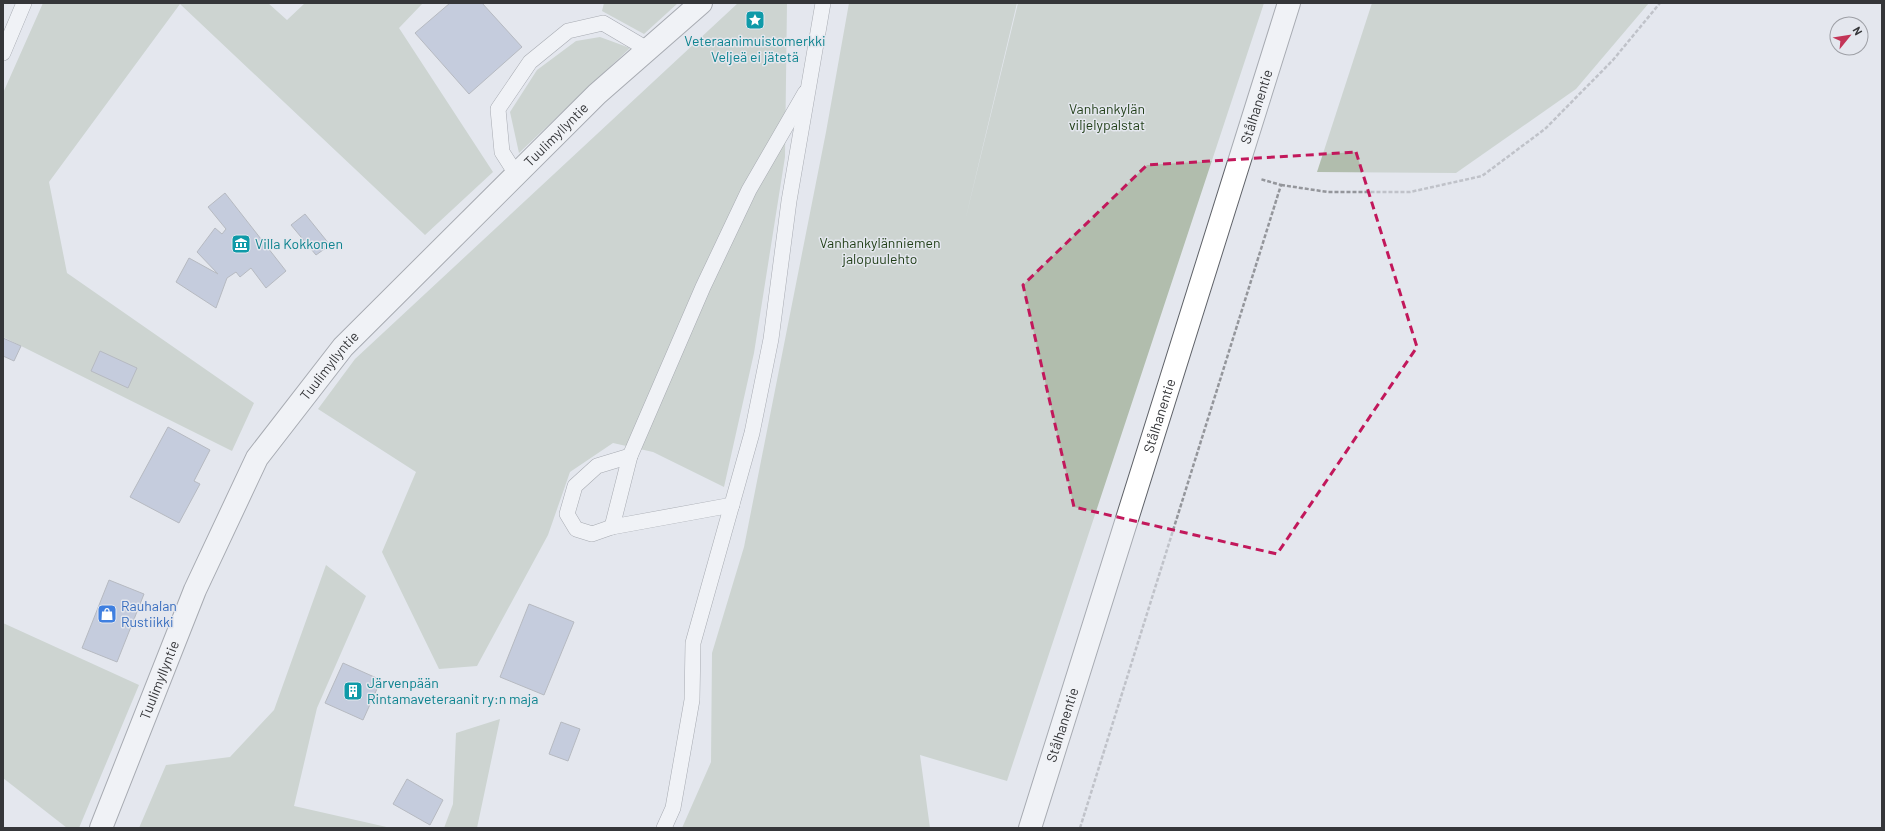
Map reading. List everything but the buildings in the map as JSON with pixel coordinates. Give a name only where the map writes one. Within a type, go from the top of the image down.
[{"type":"street","name":"Tuulimyllyntie","points":[[101,828],[195,590],[257,458],[343,347],[597,94],[701,3]]},
{"type":"street","name":"Stålhanentie","points":[[1030,828],[1289,3]]},
{"type":"lane","points":[[3,53],[24,3]]},
{"type":"lane","points":[[664,828],[673,808],[692,700],[693,643],[752,433],[771,339],[789,201],[811,84],[823,3]]},
{"type":"lane","points":[[516,174],[502,152],[498,109],[530,62],[568,31],[603,23],[647,49]]},
{"type":"lane","points":[[612,527],[630,456],[703,287],[749,190],[811,84]]},
{"type":"lane","points":[[630,456],[597,466],[575,486],[567,514],[576,529],[592,534],[612,527],[732,505]]},
{"type":"path","points":[[1236,172],[1281,185],[1328,192],[1410,192],[1482,176],[1545,129],[1613,60],[1660,3]]},
{"type":"path","points":[[1080,828],[1281,185]]},
{"type":"highlighted area","points":[[1356,152],[1417,347],[1277,554],[1074,507],[1023,285],[1147,165]]},
{"type":"green space","points":[[43,3],[268,3],[287,20],[305,3],[423,3],[399,28],[493,172],[425,235],[180,4],[49,182],[67,273],[254,403],[232,451],[3,337],[3,93]]},
{"type":"green space","points":[[604,3],[678,3],[644,34],[602,11]]},
{"type":"green space","points":[[738,3],[787,3],[785,157],[754,353],[724,487],[653,452],[613,443],[570,472],[548,535],[477,666],[439,669],[382,552],[416,472],[318,409],[355,359]]},
{"type":"green space","points":[[849,3],[1017,3],[965,221],[1018,3],[1264,3],[1007,781],[920,755],[930,828],[682,828],[711,762],[712,653],[744,547],[826,132]]},
{"type":"green space","points":[[1372,3],[1649,3],[1576,89],[1456,173],[1317,172]]},
{"type":"green space","points":[[600,37],[630,48],[519,153],[510,112],[537,70],[576,41]]},
{"type":"green space","points":[[326,565],[366,596],[317,708],[294,806],[391,828],[139,828],[166,765],[230,757],[274,710]]},
{"type":"green space","points":[[3,623],[139,685],[79,828],[67,828],[3,778]]},
{"type":"green space","points":[[500,719],[477,828],[444,828],[453,804],[456,733]]},
{"type":"place","name":"Veteraanimuistomerkki Veljeä ei jätetä","points":[[755,20]]},
{"type":"place","name":"Villa Kokkonen","points":[[241,244]]},
{"type":"place","name":"Rauhalan Rustiikki","points":[[107,614]]},
{"type":"place","name":"Järvenpään Rintamaveteraanit ry:n maja","points":[[353,691]]},
{"type":"park label","name":"Vanhankylän viljelypalstat","points":[[1107,118]]},
{"type":"park label","name":"Vanhankylänniemen jalopuulehto","points":[[880,252]]}]
